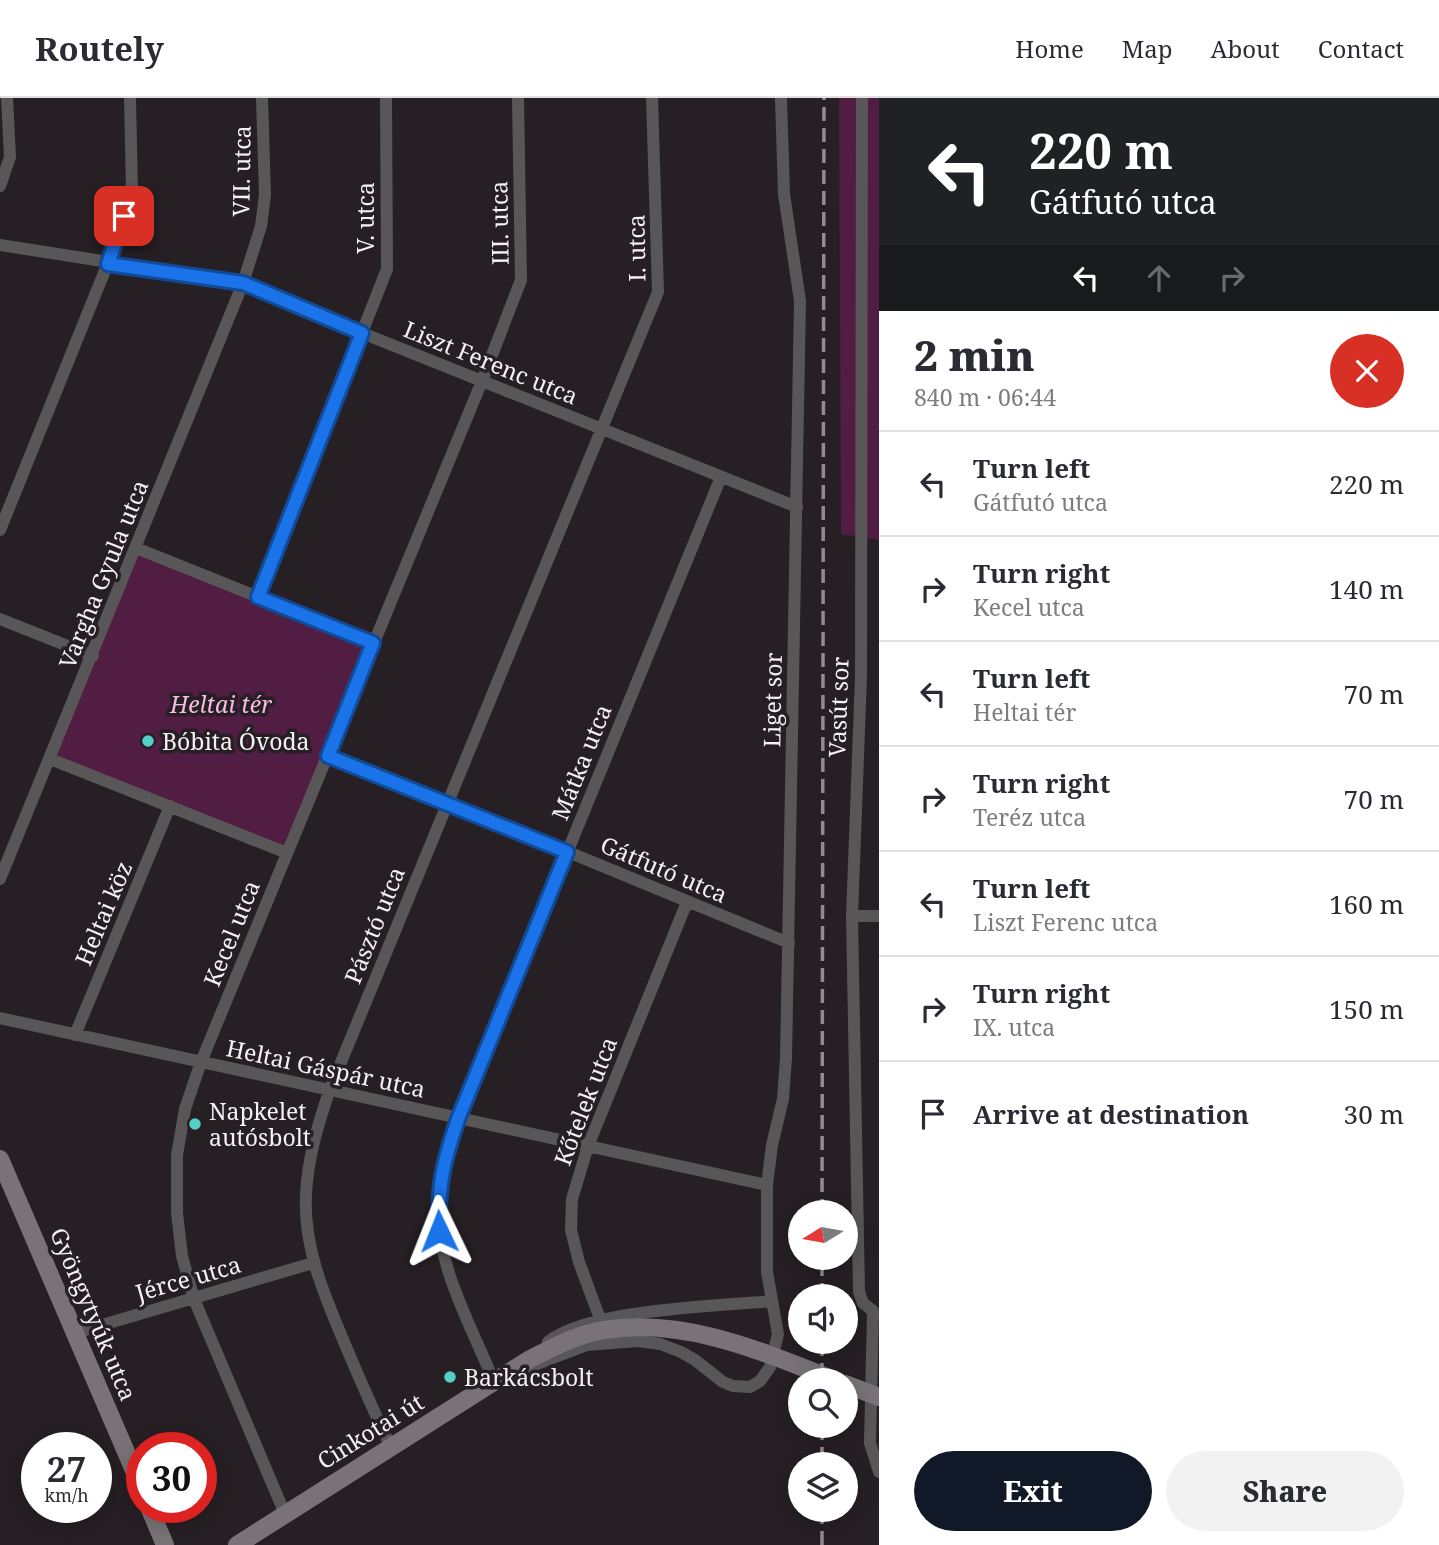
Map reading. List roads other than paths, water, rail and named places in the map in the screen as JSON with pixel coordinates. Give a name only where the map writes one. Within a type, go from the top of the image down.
[{"type":"main road","name":"Gyöngytyúk utca","points":[[0,1158],[126,1452]]},
{"type":"main road","name":"Cinkotai út","points":[[237,1545],[530,1359],[569,1340],[602,1330],[663,1328],[698,1334],[756,1350],[802,1368]]},
{"type":"main road","points":[[858,1389],[879,1397]]},
{"type":"main road","points":[[156,1523],[165,1545]]},
{"type":"street","points":[[0,186],[10,157],[7,98]]},
{"type":"street","points":[[0,530],[108,264],[132,192],[130,98]]},
{"type":"street","name":"VII. utca","points":[[243,283],[261,226],[265,195],[262,98]]},
{"type":"street","name":"V. utca","points":[[258,597],[387,270],[386,98]]},
{"type":"street","name":"III. utca","points":[[482,381],[522,280],[517,98]]},
{"type":"street","name":"I. utca","points":[[602,429],[658,292],[652,98]]},
{"type":"street","name":"Liget sor","points":[[494,1382],[587,1345],[638,1340],[681,1352],[723,1381],[739,1387],[750,1387],[760,1381],[770,1367],[773,1357],[778,1334],[766,1253],[767,1185],[772,1145],[783,1099],[789,943],[800,301],[784,194],[781,98]]},
{"type":"street","name":"Vasút sor","points":[[862,98],[861,677],[852,916],[859,1292],[863,1303],[876,1310]]},
{"type":"street","name":"Liszt Ferenc utca","points":[[0,245],[243,283],[797,507]]},
{"type":"street","name":"Vargha Gyula utca","points":[[0,879],[243,283]]},
{"type":"street","name":"Kecel utca","points":[[285,1514],[194,1299],[182,1256],[177,1213],[177,1155],[185,1109],[201,1062],[482,381]]},
{"type":"street","name":"Pásztó utca","points":[[391,1447],[334,1318],[313,1263],[307,1230],[306,1195],[311,1145],[330,1089],[602,429]]},
{"type":"street","name":"Mátka utca","points":[[494,1382],[447,1269],[439,1231],[438,1195],[444,1162],[458,1119],[721,477]]},
{"type":"street","points":[[136,548],[373,643]]},
{"type":"street","points":[[0,619],[93,656]]},
{"type":"street","name":"Gátfutó utca","points":[[328,756],[447,802],[789,943]]},
{"type":"street","points":[[50,759],[287,853]]},
{"type":"street","name":"Heltai köz","points":[[75,1035],[170,806]]},
{"type":"street","name":"Kőtelek utca","points":[[600,1319],[579,1262],[571,1230],[572,1199],[588,1146],[687,902]]},
{"type":"street","points":[[852,916],[879,916]]},
{"type":"street","name":"Heltai Gáspár utca","points":[[0,1018],[767,1185]]},
{"type":"street","name":"Jérce utca","points":[[75,1333],[313,1263]]},
{"type":"street","name":"Cinkotai út","points":[[530,1359],[551,1339],[600,1319],[772,1301]]},
{"type":"street","points":[[876,1310],[870,1443],[879,1472]]},
{"type":"railway","points":[[822,1200],[824,98]]},
{"type":"railway","points":[[822,1270],[822,1284]]},
{"type":"railway","points":[[822,1354],[822,1368]]},
{"type":"railway","points":[[822,1438],[822,1452]]},
{"type":"railway","points":[[822,1522],[822,1545]]},
{"type":"place","name":"Bóbita Óvoda","points":[[148,741]]},
{"type":"place","name":"Napkelet autósbolt","points":[[195,1124]]},
{"type":"place","name":"Barkácsbolt","points":[[450,1377]]},
{"type":"park label","name":"Heltai tér","points":[[221,704]]}]
